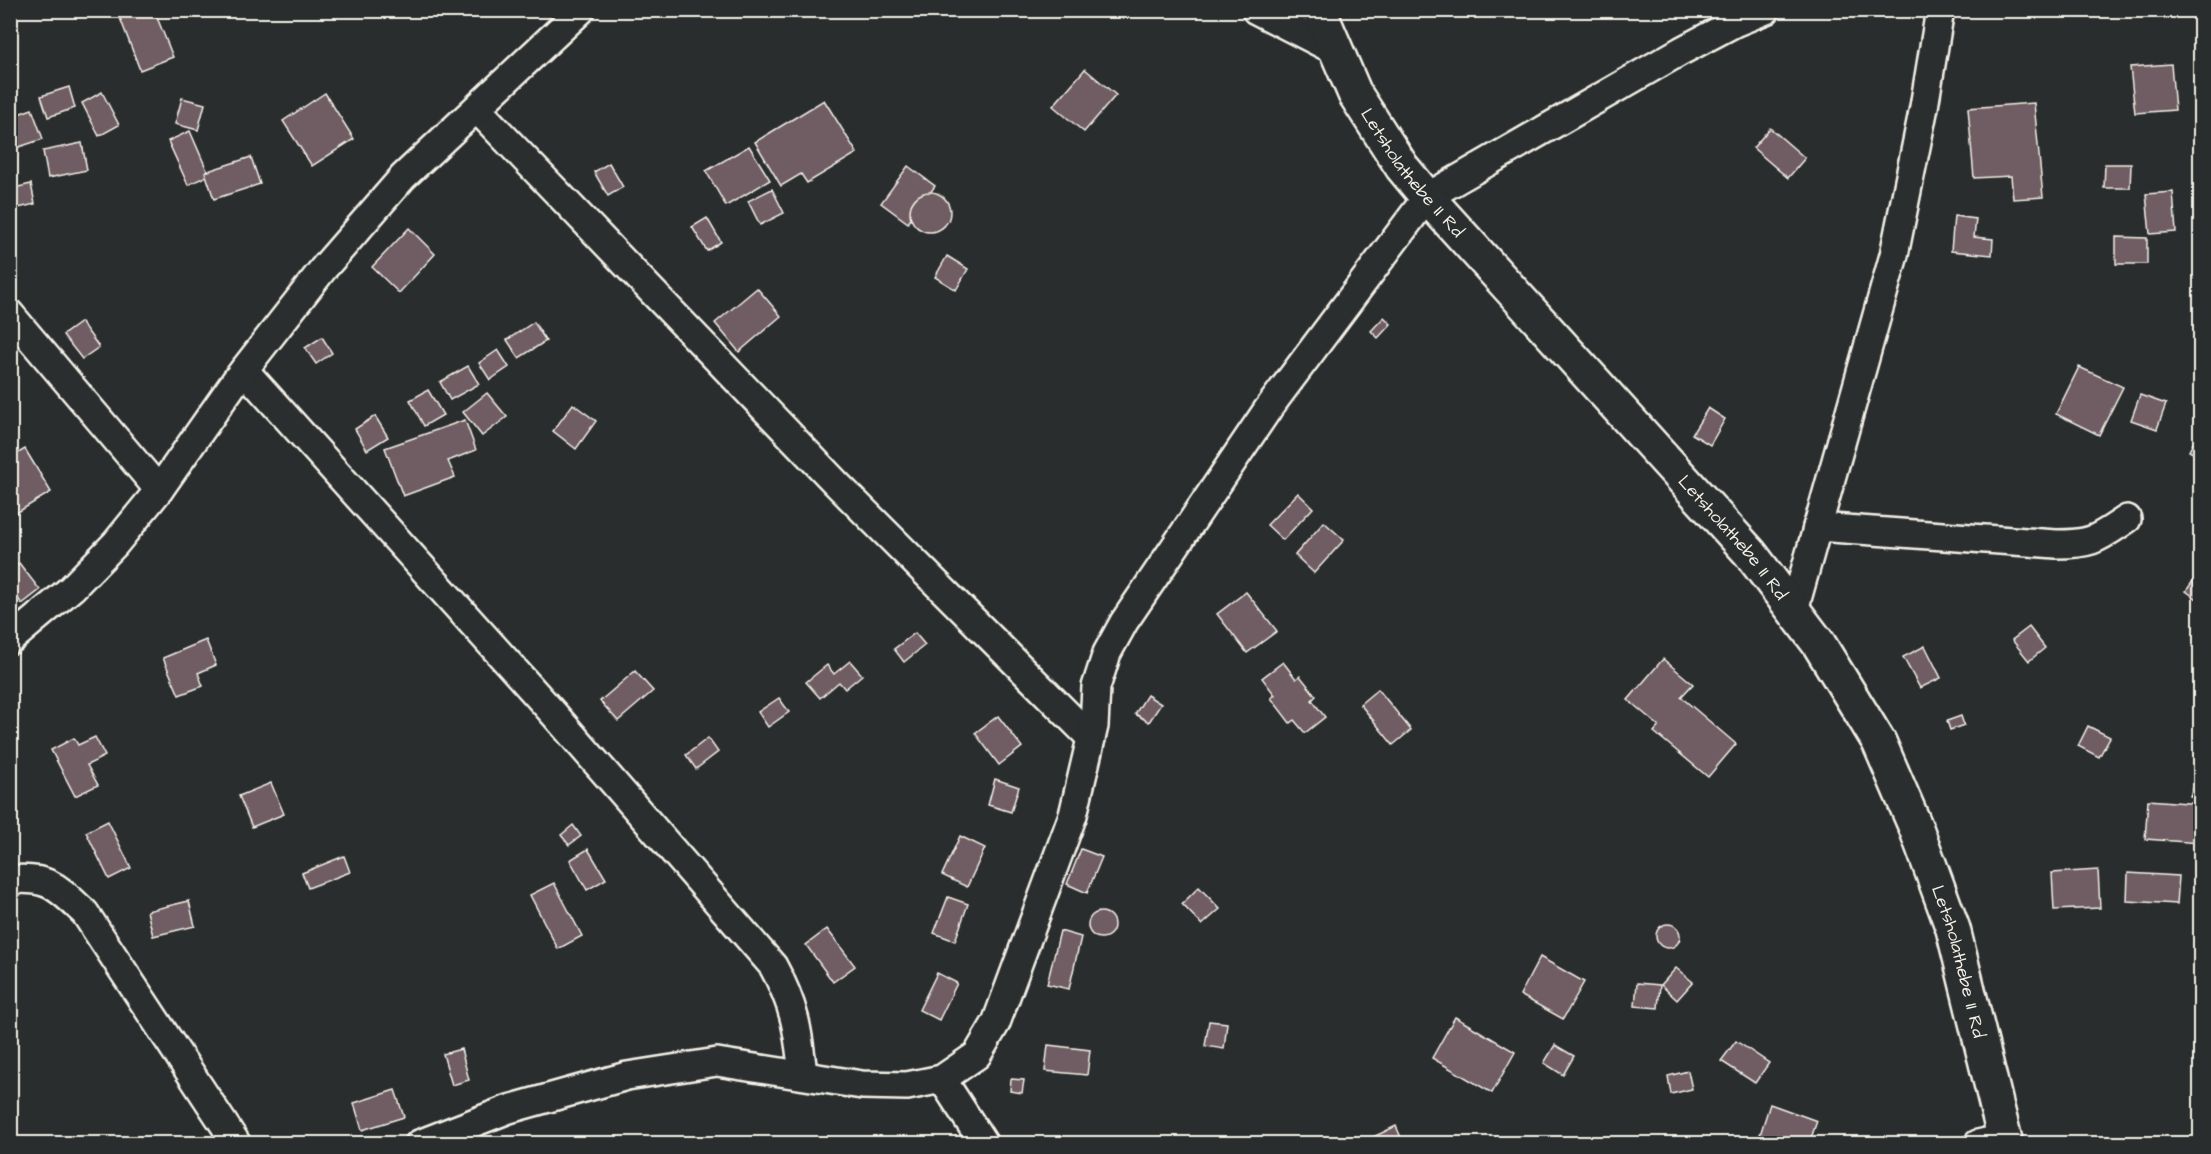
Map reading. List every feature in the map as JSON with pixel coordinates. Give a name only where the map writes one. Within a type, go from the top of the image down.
[{"type":"street","points":[[10,640],[72,588],[115,544],[159,490],[244,370],[323,269],[396,185],[581,10]]},
{"type":"street","points":[[1256,10],[1336,51]]},
{"type":"street","name":"Letsholathebe II Rd","points":[[1319,10],[1355,94],[1402,167],[1426,197],[1749,553],[1819,644],[1879,742],[1916,828],[1953,929],[1996,1142]]},
{"type":"street","points":[[419,1143],[509,1108],[627,1076],[717,1062],[862,1085],[907,1086],[942,1079],[977,1055],[996,1023],[1073,815],[1091,738],[1096,687],[1107,653],[1124,622],[1268,409],[1426,197],[1681,51],[1734,23],[1766,10]]},
{"type":"street","points":[[1794,610],[1894,255],[1924,107],[1940,10]]},
{"type":"street","points":[[477,109],[828,475],[1091,738]]},
{"type":"street","points":[[10,314],[159,490]]},
{"type":"street","points":[[244,370],[554,714],[773,966],[787,992],[797,1024],[803,1074]]},
{"type":"street","points":[[1817,527],[2044,544],[2079,544],[2093,541],[2127,519]]},
{"type":"street","points":[[10,880],[31,878],[55,886],[86,914],[237,1143]]},
{"type":"street","points":[[942,1079],[984,1143]]},
{"type":"building","points":[[117,10],[154,10],[173,57],[140,70]]},
{"type":"building","points":[[2171,64],[2175,110],[2135,113],[2130,67]]},
{"type":"building","points":[[1085,69],[1116,95],[1084,132],[1053,106]]},
{"type":"building","points":[[69,87],[75,108],[48,117],[41,96]]},
{"type":"building","points":[[102,92],[119,125],[99,136],[82,103]]},
{"type":"building","points":[[325,93],[354,139],[312,166],[283,121]]},
{"type":"building","points":[[182,98],[205,104],[198,130],[175,124]]},
{"type":"building","points":[[824,100],[857,153],[807,183],[801,174],[781,186],[755,142]]},
{"type":"building","points":[[2034,103],[2043,197],[2013,199],[2011,176],[1974,178],[1968,108]]},
{"type":"building","points":[[32,109],[43,139],[10,150],[10,117]]},
{"type":"building","points":[[1770,128],[1805,158],[1788,178],[1753,148]]},
{"type":"building","points":[[190,131],[209,175],[188,185],[168,141]]},
{"type":"building","points":[[82,143],[87,170],[48,178],[43,151]]},
{"type":"building","points":[[749,146],[770,180],[726,206],[706,171]]},
{"type":"building","points":[[251,157],[260,184],[214,199],[205,172]]},
{"type":"building","points":[[609,163],[623,187],[608,196],[594,172]]},
{"type":"building","points":[[2105,164],[2131,164],[2130,188],[2104,188]]},
{"type":"building","points":[[908,166],[935,186],[908,223],[881,203]]},
{"type":"building","points":[[31,184],[35,204],[10,210],[10,189]]},
{"type":"building","points":[[772,189],[784,213],[760,225],[748,201]]},
{"type":"building","points":[[930,192],[938,193],[944,198],[949,204],[949,220],[944,226],[938,231],[930,232],[922,231],[916,226],[911,220],[910,212],[911,204],[916,198],[922,193]]},
{"type":"building","points":[[2173,192],[2176,232],[2150,234],[2146,194]]},
{"type":"building","points":[[1954,216],[1976,219],[1974,237],[1993,239],[1992,255],[1951,251]]},
{"type":"building","points":[[707,218],[721,242],[707,251],[692,227]]},
{"type":"building","points":[[409,228],[435,254],[399,293],[372,267]]},
{"type":"building","points":[[2116,237],[2147,238],[2147,264],[2116,264]]},
{"type":"building","points":[[947,256],[968,269],[956,290],[935,277]]},
{"type":"building","points":[[757,288],[781,316],[739,352],[715,323]]},
{"type":"building","points":[[1384,317],[1391,324],[1378,338],[1371,331]]},
{"type":"building","points":[[81,322],[99,347],[82,359],[63,335]]},
{"type":"building","points":[[534,322],[546,341],[519,358],[507,340]]},
{"type":"building","points":[[322,337],[332,353],[316,364],[305,348]]},
{"type":"building","points":[[498,350],[509,367],[490,380],[479,363]]},
{"type":"building","points":[[468,366],[479,384],[450,400],[440,382]]},
{"type":"building","points":[[2079,367],[2123,387],[2099,435],[2056,414]]},
{"type":"building","points":[[428,390],[443,415],[424,426],[410,400]]},
{"type":"building","points":[[487,393],[507,417],[482,436],[463,412]]},
{"type":"building","points":[[2140,395],[2166,404],[2157,429],[2131,420]]},
{"type":"building","points":[[573,404],[596,421],[576,449],[553,431]]},
{"type":"building","points":[[1708,408],[1725,419],[1710,445],[1692,434]]},
{"type":"building","points":[[375,416],[388,437],[367,450],[355,429]]},
{"type":"building","points":[[465,420],[476,450],[448,461],[455,477],[403,496],[385,448]]},
{"type":"building","points":[[2200,430],[2200,457],[2189,451]]},
{"type":"building","points":[[25,449],[51,492],[13,515],[10,512],[10,458]]},
{"type":"building","points":[[1298,493],[1313,508],[1283,540],[1267,525]]},
{"type":"building","points":[[1324,522],[1344,540],[1314,573],[1295,555]]},
{"type":"building","points":[[19,563],[40,590],[22,604],[10,588],[10,570]]},
{"type":"building","points":[[2200,571],[2200,601],[2186,591]]},
{"type":"building","points":[[1246,592],[1277,631],[1247,653],[1217,614]]},
{"type":"building","points":[[2029,627],[2045,648],[2029,661],[2012,640]]},
{"type":"building","points":[[915,633],[925,645],[904,662],[894,649]]},
{"type":"building","points":[[206,640],[216,665],[198,673],[203,686],[179,695],[163,658]]},
{"type":"building","points":[[1925,646],[1941,678],[1920,688],[1903,657]]},
{"type":"building","points":[[1663,659],[1693,684],[1681,697],[1736,744],[1708,777],[1654,732],[1659,726],[1628,700]]},
{"type":"building","points":[[850,661],[862,675],[845,689],[839,682],[820,698],[806,682],[827,665],[834,674]]},
{"type":"building","points":[[1283,662],[1296,679],[1300,676],[1316,696],[1312,700],[1325,717],[1305,733],[1294,720],[1290,723],[1271,698],[1275,695],[1262,678]]},
{"type":"building","points":[[635,671],[653,691],[618,721],[600,701]]},
{"type":"building","points":[[1378,689],[1411,730],[1393,745],[1360,704]]},
{"type":"building","points":[[1147,695],[1161,704],[1149,722],[1135,714]]},
{"type":"building","points":[[779,698],[789,712],[768,727],[758,712]]},
{"type":"building","points":[[998,716],[1022,747],[999,765],[975,733]]},
{"type":"building","points":[[1961,716],[1964,725],[1950,730],[1947,721]]},
{"type":"building","points":[[2088,726],[2110,737],[2099,757],[2078,746]]},
{"type":"building","points":[[95,737],[105,756],[87,765],[98,785],[75,796],[51,750],[74,738],[78,745]]},
{"type":"building","points":[[708,738],[718,752],[696,769],[686,755]]},
{"type":"building","points":[[2200,771],[2200,801],[2190,796]]},
{"type":"building","points":[[995,779],[1019,787],[1011,812],[988,805]]},
{"type":"building","points":[[271,783],[284,814],[252,827],[239,796]]},
{"type":"building","points":[[2148,800],[2200,804],[2200,843],[2145,839]]},
{"type":"building","points":[[108,821],[131,868],[109,879],[86,832]]},
{"type":"building","points":[[573,825],[581,836],[569,845],[561,835]]},
{"type":"building","points":[[960,836],[985,848],[967,887],[942,875]]},
{"type":"building","points":[[588,849],[606,879],[587,890],[570,860]]},
{"type":"building","points":[[1081,849],[1102,857],[1087,893],[1067,884]]},
{"type":"building","points":[[344,856],[350,872],[308,888],[302,873]]},
{"type":"building","points":[[2098,870],[2100,908],[2054,910],[2052,873]]},
{"type":"building","points":[[2128,873],[2179,876],[2177,904],[2127,901]]},
{"type":"building","points":[[554,883],[582,936],[558,949],[530,895]]},
{"type":"building","points":[[1199,887],[1220,909],[1202,925],[1182,904]]},
{"type":"building","points":[[948,897],[968,904],[955,941],[934,933]]},
{"type":"building","points":[[189,901],[195,926],[153,936],[147,911]]},
{"type":"building","points":[[1101,912],[1110,916],[1114,925],[1110,934],[1101,938],[1092,934],[1088,925],[1092,916]]},
{"type":"building","points":[[1668,924],[1676,928],[1680,936],[1676,944],[1668,948],[1660,944],[1656,936],[1660,928]]},
{"type":"building","points":[[827,929],[855,966],[833,982],[806,945]]},
{"type":"building","points":[[1060,931],[1081,937],[1069,989],[1047,984]]},
{"type":"building","points":[[1540,957],[1584,982],[1563,1019],[1520,995]]},
{"type":"building","points":[[1676,968],[1693,982],[1677,1000],[1661,985]]},
{"type":"building","points":[[937,973],[957,983],[939,1020],[919,1010]]},
{"type":"building","points":[[1637,983],[1660,985],[1658,1008],[1635,1006]]},
{"type":"building","points":[[1455,1017],[1515,1052],[1492,1093],[1432,1058]]},
{"type":"building","points":[[1209,1021],[1227,1023],[1224,1049],[1205,1046]]},
{"type":"building","points":[[1736,1041],[1769,1063],[1755,1083],[1721,1061]]},
{"type":"building","points":[[1048,1045],[1090,1050],[1087,1075],[1045,1071]]},
{"type":"building","points":[[1555,1045],[1574,1056],[1563,1075],[1544,1063]]},
{"type":"building","points":[[461,1049],[469,1080],[452,1085],[443,1054]]},
{"type":"building","points":[[1688,1071],[1692,1089],[1671,1094],[1668,1076]]},
{"type":"building","points":[[1011,1079],[1024,1080],[1022,1093],[1010,1091]]},
{"type":"building","points":[[395,1090],[404,1117],[362,1130],[354,1103]]},
{"type":"building","points":[[1770,1104],[1817,1121],[1809,1144],[1757,1144]]},
{"type":"building","points":[[1396,1126],[1403,1142],[1371,1144],[1369,1139]]}]
